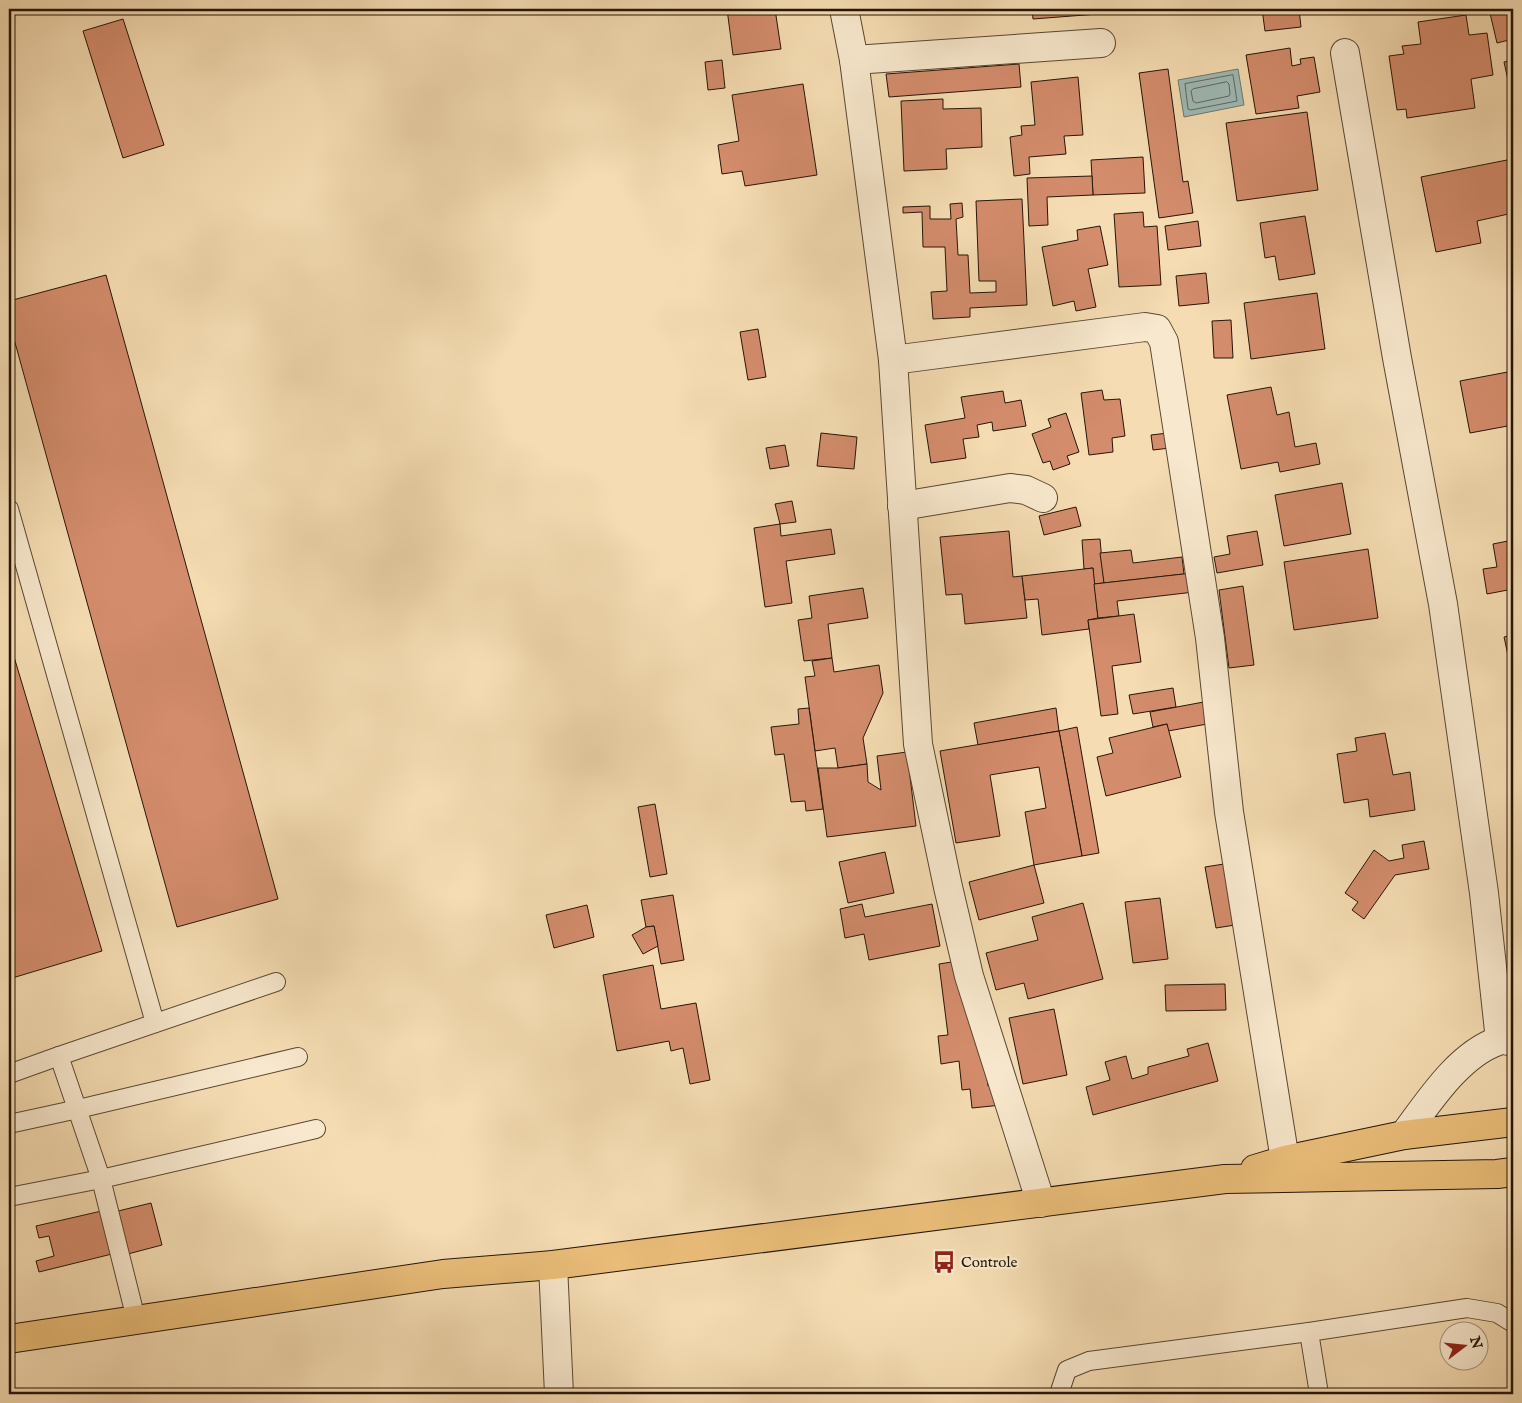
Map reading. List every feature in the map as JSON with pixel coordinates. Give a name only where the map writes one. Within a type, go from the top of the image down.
[{"type":"highway","points":[[1225,1179],[1285,1160],[1404,1135],[1513,1122]]},
{"type":"highway","points":[[9,1339],[443,1274],[553,1265],[1225,1179],[1497,1174],[1513,1172]]},
{"type":"street","points":[[844,9],[854,60],[893,360],[918,744],[948,887],[970,976],[1041,1203]]},
{"type":"street","points":[[854,60],[1101,43]]},
{"type":"street","points":[[1345,53],[1397,358],[1443,604],[1506,1041],[1472,1055],[1445,1080],[1404,1135]]},
{"type":"street","points":[[893,360],[1145,327],[1157,329],[1164,342],[1210,638],[1229,812],[1285,1160]]},
{"type":"street","points":[[902,506],[1010,488],[1026,490],[1043,498]]},
{"type":"street","points":[[553,1265],[559,1394]]},
{"type":"lane","points":[[9,509],[155,1023]]},
{"type":"lane","points":[[9,1074],[276,982]]},
{"type":"lane","points":[[59,1056],[101,1179],[136,1319]]},
{"type":"lane","points":[[9,1124],[298,1058]]},
{"type":"lane","points":[[9,1197],[101,1179],[316,1129]]},
{"type":"lane","points":[[1059,1394],[1067,1370],[1090,1361],[1310,1332],[1467,1308],[1497,1313],[1513,1324]]},
{"type":"lane","points":[[1310,1332],[1318,1394]]},
{"type":"water","points":[[1238,69],[1244,105],[1184,117],[1178,80]]},
{"type":"building","points":[[727,9],[775,9],[781,49],[733,55]]},
{"type":"building","points":[[1032,9],[1098,9],[1098,14],[1033,19]]},
{"type":"building","points":[[1262,9],[1299,9],[1301,27],[1265,31]]},
{"type":"building","points":[[1489,9],[1513,9],[1513,39],[1497,43]]},
{"type":"building","points":[[1466,15],[1469,35],[1487,33],[1493,75],[1471,79],[1475,108],[1407,118],[1406,109],[1397,110],[1389,56],[1404,54],[1402,46],[1421,44],[1418,22]]},
{"type":"building","points":[[123,19],[164,145],[123,158],[83,31]]},
{"type":"building","points":[[1290,48],[1292,66],[1301,64],[1300,59],[1314,57],[1320,92],[1297,96],[1299,108],[1256,114],[1246,55]]},
{"type":"building","points":[[722,60],[725,88],[708,90],[705,62]]},
{"type":"building","points":[[1513,60],[1513,103],[1504,62]]},
{"type":"building","points":[[1019,64],[1021,87],[889,97],[886,74]]},
{"type":"building","points":[[1168,69],[1183,182],[1188,181],[1193,213],[1159,218],[1139,73]]},
{"type":"building","points":[[1078,77],[1083,135],[1064,136],[1066,154],[1029,157],[1030,174],[1014,176],[1010,137],[1022,135],[1021,126],[1035,125],[1031,82]]},
{"type":"building","points":[[803,84],[817,175],[745,186],[742,171],[722,174],[718,145],[739,141],[732,95]]},
{"type":"building","points":[[943,99],[943,109],[981,108],[982,147],[946,149],[947,169],[904,171],[901,101]]},
{"type":"building","points":[[1307,112],[1318,190],[1237,201],[1226,123]]},
{"type":"building","points":[[1143,157],[1145,193],[1093,195],[1091,160]]},
{"type":"building","points":[[1507,160],[1513,190],[1513,213],[1477,221],[1481,243],[1436,252],[1421,177]]},
{"type":"building","points":[[1092,176],[1093,195],[1047,197],[1048,225],[1029,226],[1027,178]]},
{"type":"building","points":[[1022,199],[1027,305],[970,308],[970,317],[933,319],[931,292],[947,291],[945,247],[923,247],[922,212],[903,213],[903,207],[930,206],[930,219],[951,219],[950,204],[962,203],[963,217],[956,219],[958,255],[968,255],[970,293],[996,292],[996,281],[979,281],[976,201]]},
{"type":"building","points":[[1143,212],[1144,227],[1157,226],[1161,285],[1119,287],[1114,214]]},
{"type":"building","points":[[1305,216],[1315,274],[1279,280],[1275,256],[1265,258],[1260,223]]},
{"type":"building","points":[[1198,221],[1201,246],[1168,250],[1165,226]]},
{"type":"building","points":[[1100,226],[1108,265],[1088,269],[1096,307],[1076,311],[1074,301],[1053,306],[1042,247],[1078,240],[1077,230]]},
{"type":"building","points":[[1206,273],[1209,303],[1179,306],[1176,276]]},
{"type":"building","points":[[106,275],[278,899],[177,927],[9,321],[9,301]]},
{"type":"building","points":[[1317,293],[1325,349],[1251,359],[1244,303]]},
{"type":"building","points":[[1231,320],[1233,358],[1214,358],[1212,321]]},
{"type":"building","points":[[758,329],[766,377],[748,380],[740,332]]},
{"type":"building","points":[[1513,371],[1513,425],[1470,433],[1460,381]]},
{"type":"building","points":[[1271,387],[1277,415],[1289,412],[1295,447],[1316,443],[1320,464],[1280,472],[1278,462],[1241,469],[1227,395]]},
{"type":"building","points":[[1102,390],[1104,400],[1120,399],[1125,436],[1112,438],[1113,452],[1089,455],[1081,393]]},
{"type":"building","points":[[1003,391],[1005,403],[1021,400],[1026,426],[993,431],[992,422],[977,425],[979,437],[963,439],[966,458],[931,463],[925,425],[965,418],[961,397]]},
{"type":"building","points":[[1066,413],[1079,452],[1067,456],[1070,464],[1053,470],[1050,461],[1043,463],[1032,434],[1051,427],[1048,419]]},
{"type":"building","points":[[821,433],[857,437],[854,469],[817,466]]},
{"type":"building","points":[[1168,433],[1170,448],[1153,450],[1151,435]]},
{"type":"building","points":[[785,445],[789,466],[770,469],[766,448]]},
{"type":"building","points":[[1342,483],[1351,534],[1284,546],[1275,495]]},
{"type":"building","points":[[792,501],[796,522],[780,524],[775,504]]},
{"type":"building","points":[[1076,507],[1081,526],[1044,535],[1039,516]]},
{"type":"building","points":[[780,524],[781,536],[831,529],[835,554],[786,561],[792,603],[765,607],[754,528]]},
{"type":"building","points":[[1009,531],[1013,577],[1022,576],[1027,618],[965,624],[962,594],[946,595],[940,537]]},
{"type":"building","points":[[1257,531],[1263,565],[1217,573],[1214,557],[1230,554],[1227,536]]},
{"type":"building","points":[[1100,539],[1104,583],[1094,584],[1093,568],[1084,569],[1082,540]]},
{"type":"building","points":[[1513,540],[1513,589],[1487,594],[1483,569],[1497,567],[1493,544]]},
{"type":"building","points":[[1368,549],[1378,618],[1294,630],[1284,562]]},
{"type":"building","points":[[1131,550],[1133,563],[1182,557],[1184,574],[1104,583],[1100,553]]},
{"type":"building","points":[[1093,568],[1098,618],[1088,620],[1089,629],[1042,635],[1038,599],[1025,600],[1022,576]]},
{"type":"building","points":[[1192,573],[1194,592],[1117,601],[1119,616],[1098,618],[1094,584]]},
{"type":"building","points":[[1243,586],[1254,665],[1229,668],[1219,590]]},
{"type":"building","points":[[863,588],[868,618],[828,624],[832,658],[804,661],[798,620],[812,618],[809,596]]},
{"type":"building","points":[[1134,614],[1141,662],[1112,666],[1118,714],[1101,716],[1088,620]]},
{"type":"building","points":[[1513,635],[1513,659],[1509,660],[1504,637]]},
{"type":"building","points":[[9,640],[102,951],[9,979]]},
{"type":"building","points":[[832,658],[834,672],[879,665],[883,693],[863,738],[867,764],[838,768],[835,748],[815,751],[805,677],[815,676],[812,661]]},
{"type":"building","points":[[1513,669],[1513,693],[1508,670]]},
{"type":"building","points":[[1173,688],[1176,707],[1133,714],[1129,695]]},
{"type":"building","points":[[1209,701],[1213,723],[1168,731],[1167,724],[1153,727],[1150,712]]},
{"type":"building","points":[[809,708],[823,809],[806,811],[805,801],[791,802],[784,754],[775,755],[771,727],[799,724],[798,709]]},
{"type":"building","points":[[1056,708],[1059,731],[978,745],[974,723]]},
{"type":"building","points":[[1167,724],[1181,777],[1106,796],[1097,757],[1113,753],[1109,738]]},
{"type":"building","points":[[1077,727],[1099,853],[1082,856],[1059,731]]},
{"type":"building","points":[[1059,731],[1082,856],[1034,865],[1025,812],[1046,808],[1039,767],[990,775],[1000,836],[956,843],[940,751]]},
{"type":"building","points":[[1385,733],[1393,775],[1410,772],[1415,810],[1370,817],[1368,799],[1344,803],[1337,754],[1357,751],[1355,738]]},
{"type":"building","points":[[907,752],[916,826],[827,837],[818,768],[838,768],[867,764],[868,782],[881,790],[877,756]]},
{"type":"building","points":[[655,804],[667,874],[650,877],[638,807]]},
{"type":"building","points":[[1424,841],[1429,869],[1395,875],[1364,919],[1352,910],[1358,902],[1345,893],[1374,850],[1389,861],[1404,858],[1402,845]]},
{"type":"building","points":[[885,852],[894,893],[848,903],[839,862]]},
{"type":"building","points":[[1224,864],[1235,925],[1216,928],[1205,867]]},
{"type":"building","points":[[1034,865],[1044,903],[979,920],[969,882]]},
{"type":"building","points":[[673,895],[684,960],[661,964],[654,926],[646,927],[641,900]]},
{"type":"building","points":[[1160,898],[1168,959],[1133,963],[1125,902]]},
{"type":"building","points":[[1083,903],[1103,979],[1028,999],[1024,983],[996,990],[986,953],[1038,940],[1032,917]]},
{"type":"building","points":[[862,904],[865,917],[932,904],[940,946],[869,960],[864,934],[845,938],[840,909]]},
{"type":"building","points":[[587,905],[594,937],[554,948],[546,915]]},
{"type":"building","points":[[654,926],[658,946],[643,954],[632,935],[646,927]]},
{"type":"building","points":[[964,960],[972,1032],[981,1031],[988,1086],[1000,1085],[1002,1105],[972,1108],[970,1089],[962,1090],[959,1061],[941,1064],[938,1036],[948,1035],[939,964]]},
{"type":"building","points":[[653,965],[661,1009],[696,1003],[710,1080],[690,1084],[683,1048],[671,1051],[669,1041],[617,1051],[603,975]]},
{"type":"building","points":[[1225,984],[1226,1010],[1166,1011],[1165,985]]},
{"type":"building","points":[[1054,1009],[1067,1075],[1023,1084],[1009,1018]]},
{"type":"building","points":[[1208,1043],[1218,1081],[1093,1115],[1086,1087],[1110,1080],[1105,1062],[1126,1056],[1132,1079],[1148,1074],[1148,1067],[1189,1056],[1187,1049]]},
{"type":"building","points":[[151,1203],[162,1245],[124,1255],[114,1212]]},
{"type":"building","points":[[106,1210],[116,1253],[39,1272],[36,1261],[54,1256],[49,1236],[39,1238],[36,1226]]},
{"type":"building","points":[[9,1235],[14,1273],[9,1273]]},
{"type":"place","name":"Controle","points":[[944,1262]]}]
